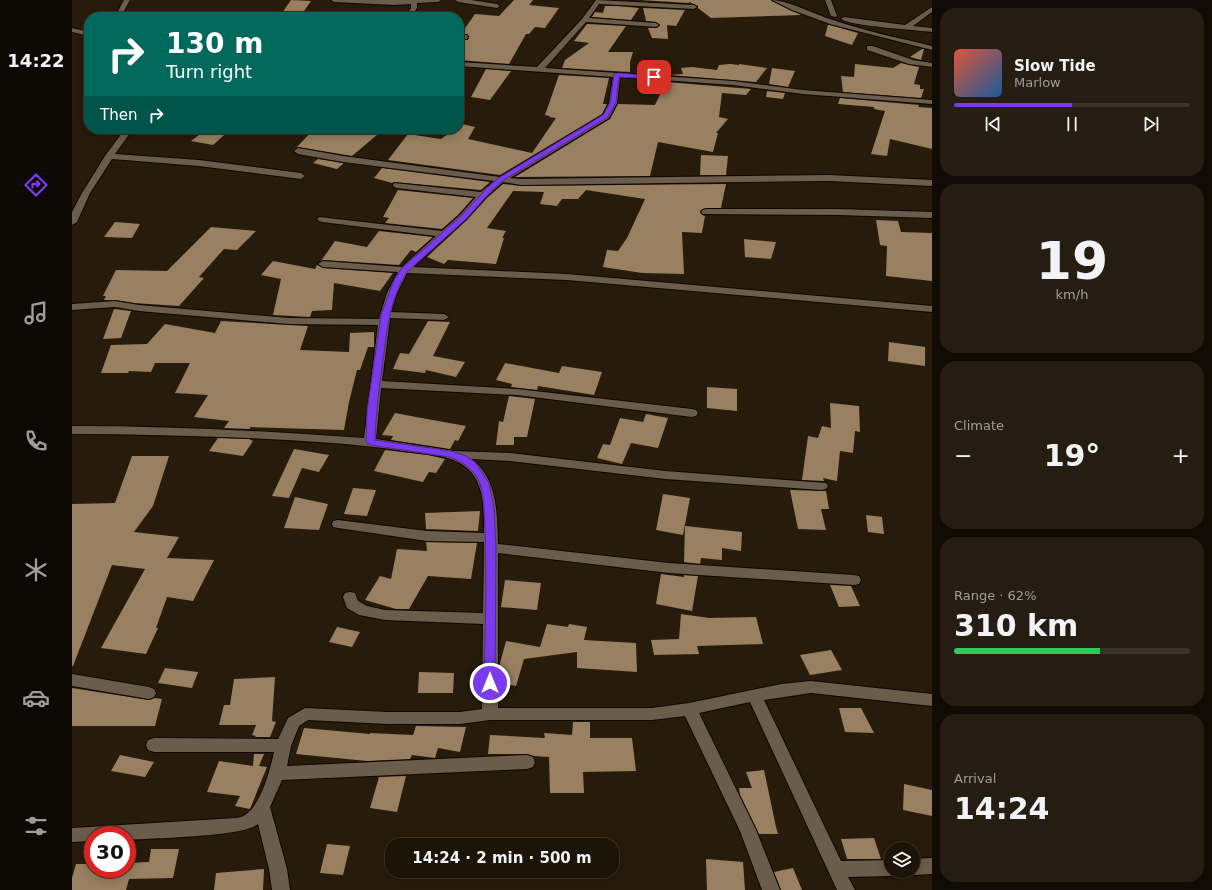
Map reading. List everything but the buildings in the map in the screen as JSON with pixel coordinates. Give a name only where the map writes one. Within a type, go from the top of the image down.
[{"type":"street","points":[[121,12],[127,0]]},
{"type":"street","points":[[334,0],[387,3],[438,0]]},
{"type":"street","points":[[458,0],[497,6]]},
{"type":"street","points":[[775,0],[792,8],[842,26],[932,48]]},
{"type":"street","points":[[828,0],[834,16]]},
{"type":"street","points":[[411,12],[414,1]]},
{"type":"street","points":[[539,70],[584,20],[598,1],[694,7]]},
{"type":"street","points":[[792,8],[867,23],[932,30]]},
{"type":"street","points":[[907,27],[932,9]]},
{"type":"street","points":[[584,20],[656,25]]},
{"type":"street","points":[[72,30],[84,33]]},
{"type":"street","points":[[870,48],[912,62],[932,65]]},
{"type":"street","points":[[464,64],[746,84],[803,92],[932,102]]},
{"type":"street","points":[[370,442],[372,411],[384,318],[396,284],[404,270],[463,217],[483,195],[502,179],[606,116],[613,103],[617,75]]},
{"type":"street","points":[[72,222],[86,193],[109,156],[126,134]]},
{"type":"street","points":[[298,151],[343,159],[529,182],[822,178],[932,183]]},
{"type":"street","points":[[109,156],[199,163],[301,176]]},
{"type":"street","points":[[397,185],[483,195]]},
{"type":"street","points":[[706,212],[839,212],[932,215]]},
{"type":"street","points":[[322,219],[444,234]]},
{"type":"street","points":[[323,264],[404,270],[574,278],[932,309]]},
{"type":"street","points":[[72,307],[115,304],[139,308],[289,321],[444,317]]},
{"type":"street","points":[[376,384],[528,393],[692,413]]},
{"type":"street","points":[[72,430],[151,430],[370,442],[451,454],[510,458],[672,476],[822,486]]},
{"type":"street","points":[[451,454],[463,458],[472,465],[485,483],[489,508],[491,543],[490,714]]},
{"type":"street","points":[[338,524],[491,543],[669,568],[854,580]]},
{"type":"street","points":[[350,596],[352,604],[364,611],[385,615],[490,619]]},
{"type":"street","points":[[72,680],[149,693]]},
{"type":"street","points":[[72,835],[236,825],[249,822],[259,813],[262,807],[277,772],[284,746],[293,722],[305,714],[460,718],[490,714],[652,714],[689,709],[781,690],[811,687],[932,700]]},
{"type":"street","points":[[754,695],[846,890]]},
{"type":"street","points":[[689,709],[748,830],[771,890]]},
{"type":"street","points":[[154,745],[284,746]]},
{"type":"street","points":[[277,772],[527,762]]},
{"type":"street","points":[[262,807],[278,869],[281,890]]},
{"type":"street","points":[[920,867],[932,866]]},
{"type":"street","points":[[836,869],[884,868]]},
{"type":"route","points":[[490,683],[491,548],[489,508],[485,483],[472,465],[463,458],[451,454],[370,442],[372,411],[383,322],[397,280],[404,270],[463,217],[491,187],[545,152],[606,116],[613,103],[617,75],[654,77]]}]
